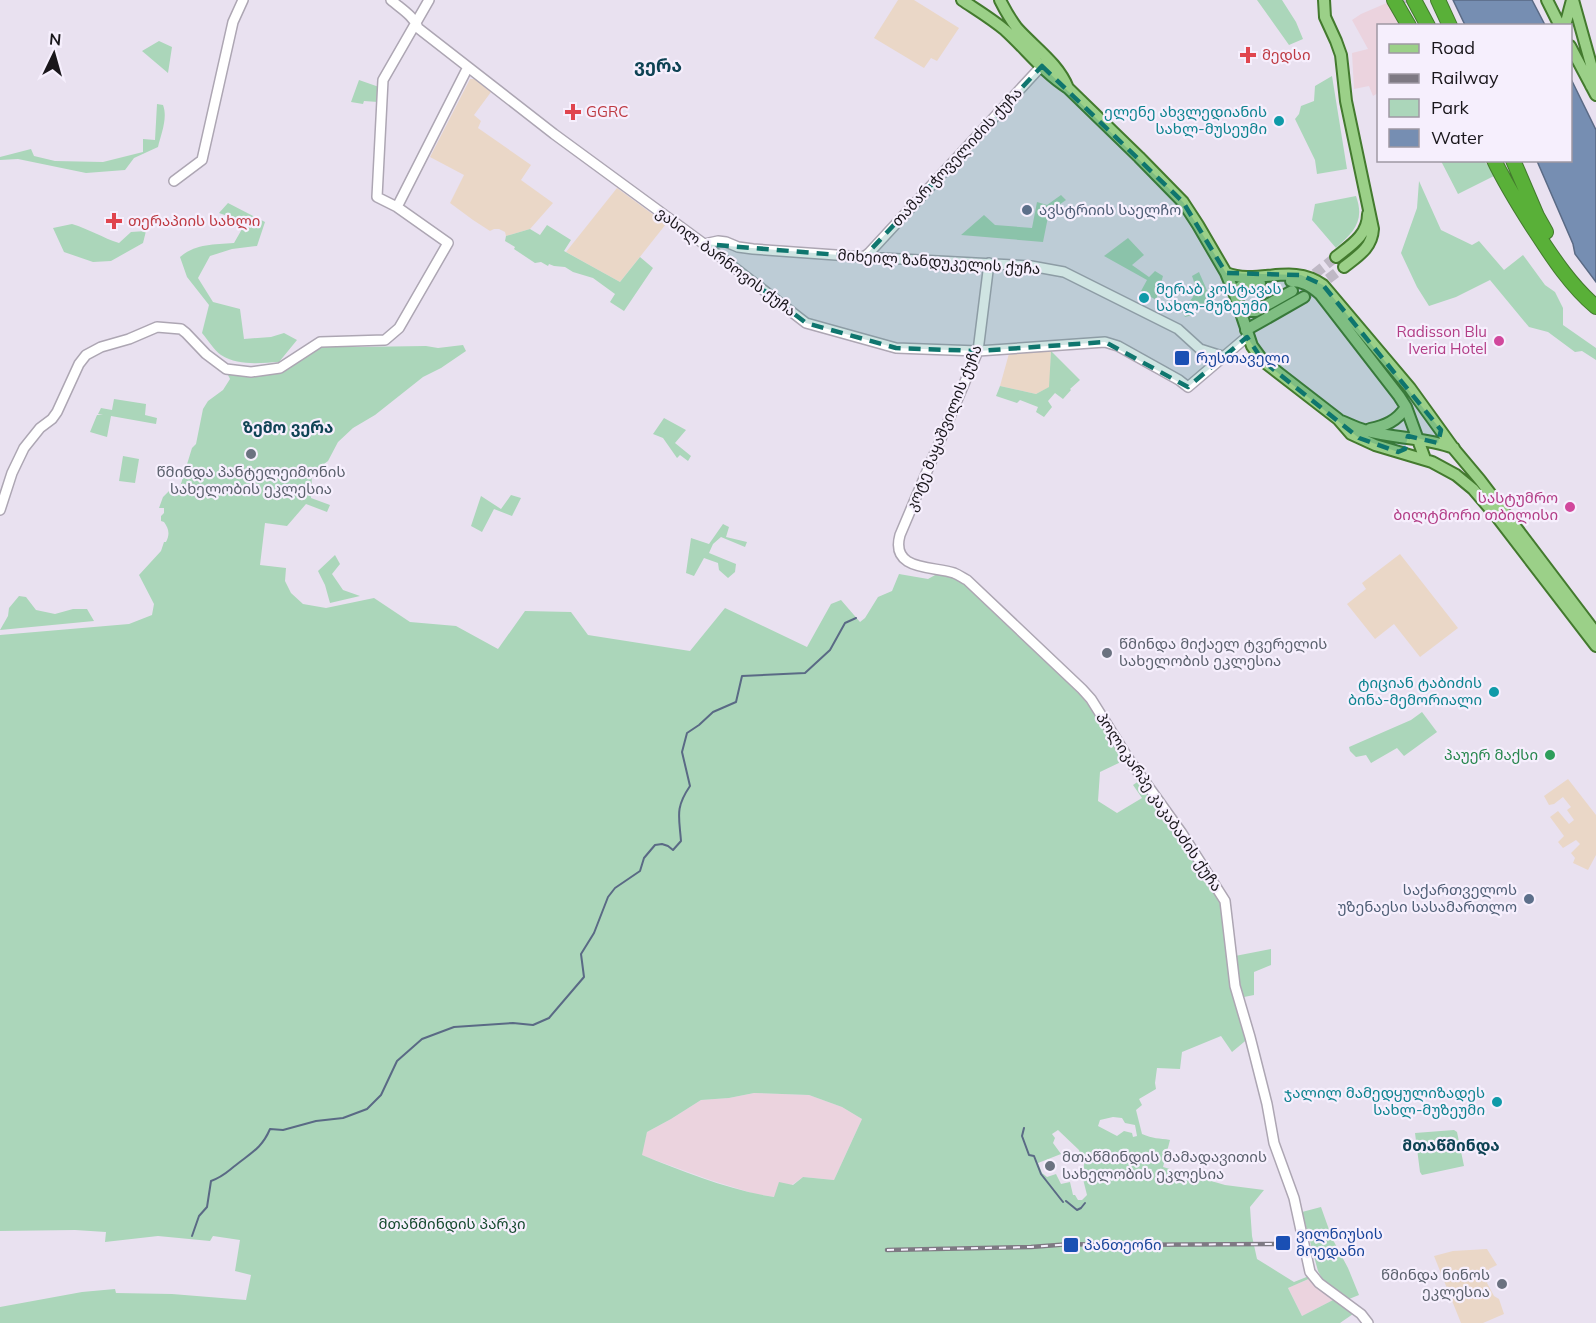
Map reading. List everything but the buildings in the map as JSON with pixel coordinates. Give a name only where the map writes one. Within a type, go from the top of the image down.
[{"type":"highway","points":[[1438,0],[1449,24]]},
{"type":"highway","points":[[1401,1],[1408,24]]},
{"type":"highway","points":[[1401,1],[1418,24]]},
{"type":"highway","points":[[1401,1],[1426,24]]},
{"type":"highway","points":[[1488,162],[1560,269],[1596,307]]},
{"type":"highway","points":[[1495,162],[1505,184]]},
{"type":"highway","points":[[1504,162],[1565,262],[1596,297]]},
{"type":"highway","points":[[1514,162],[1537,216]]},
{"type":"main road","points":[[963,0],[1006,31],[1057,81],[1068,88],[1183,202],[1226,273],[1247,333],[1255,351],[1263,361],[1338,419],[1351,434],[1398,452],[1425,459],[1456,475],[1473,489],[1596,646]]},
{"type":"main road","points":[[1000,0],[1017,28],[1063,76],[1068,88]]},
{"type":"main road","points":[[1324,0],[1325,17],[1341,55],[1346,101],[1373,229],[1370,243],[1364,251],[1344,267],[1344,260],[1341,256],[1336,256],[1362,235],[1369,211]]},
{"type":"main road","points":[[1548,0],[1565,5],[1572,1]]},
{"type":"main road","points":[[1548,0],[1559,24]]},
{"type":"main road","points":[[1566,24],[1572,1]]},
{"type":"main road","points":[[1572,1],[1592,68],[1594,91]]},
{"type":"main road","points":[[1572,50],[1594,91]]},
{"type":"main road","points":[[1226,273],[1241,277],[1301,275],[1313,278],[1323,285],[1378,348],[1596,633]]},
{"type":"main road","points":[[1292,291],[1256,311],[1247,311],[1237,300],[1236,290],[1241,285],[1251,283],[1294,281],[1312,287],[1320,294],[1400,396],[1425,459]]},
{"type":"main road","points":[[1247,333],[1304,297]]},
{"type":"main road","points":[[1363,430],[1383,426],[1395,420],[1406,407]]},
{"type":"main road","points":[[1338,419],[1363,430],[1417,438],[1454,448]]},
{"type":"main road","points":[[1425,459],[1434,454],[1441,430]]},
{"type":"main road","points":[[1398,452],[1406,447],[1402,436]]},
{"type":"main road","points":[[1456,475],[1453,469],[1454,462],[1459,459],[1464,460]]},
{"type":"street","points":[[174,181],[202,160],[233,21],[243,0]]},
{"type":"street","name":"ვასილ ბარნოვის ქუჩა","points":[[391,0],[416,22],[419,29],[616,181],[704,244],[806,323],[896,348],[978,351],[1105,342],[1118,346],[1188,387],[1225,357]]},
{"type":"street","points":[[0,510],[12,473],[24,448],[57,412],[79,364],[86,355],[94,350],[157,327],[180,329],[206,354],[226,369],[251,372],[279,368],[320,342],[385,340],[399,328],[448,243],[397,207],[377,197],[383,80],[429,0]]},
{"type":"street","points":[[1042,66],[1047,63],[1053,65]]},
{"type":"street","name":"თამარ ჭოველიძის ქუჩა","points":[[864,257],[1042,66]]},
{"type":"street","points":[[397,207],[468,67]]},
{"type":"street","name":"მიხეილ ზანდუკელის ქუჩა","points":[[704,244],[726,242],[741,248],[1031,266],[1064,273],[1178,329],[1200,349],[1225,357]]},
{"type":"street","name":"კოტე მაყაშვილის ქუჩა","points":[[901,555],[898,544],[900,535],[978,351],[990,263]]},
{"type":"street","points":[[1225,357],[1247,333]]},
{"type":"street","name":"პოლიკარპე კაკაბაძის ქუჩა","points":[[901,555],[915,565],[954,573],[968,580],[1082,689],[1091,699],[1148,788],[1188,842],[1226,904],[1235,986],[1267,1104],[1274,1143],[1292,1191],[1310,1272],[1319,1283],[1361,1314],[1368,1323]]},
{"type":"highlighted area","points":[[1042,66],[1183,202],[1226,273],[1301,275],[1323,285],[1441,430],[1438,443],[1408,436],[1405,449],[1398,452],[1359,438],[1263,361],[1247,337],[1188,387],[1105,342],[978,351],[896,348],[806,323],[704,244],[864,257]]},
{"type":"shaded area","points":[[898,0],[914,0],[959,28],[937,61],[931,58],[924,68],[874,38]]},
{"type":"shaded area","points":[[1389,2],[1402,24],[1377,24],[1377,94],[1373,96],[1369,86],[1354,89],[1352,53],[1368,49],[1352,20]]},
{"type":"shaded area","points":[[470,79],[474,79],[491,92],[474,115],[481,121],[478,128],[531,165],[521,180],[553,203],[530,229],[506,236],[505,232],[499,229],[490,231],[473,220],[450,203],[464,175],[430,157]]},
{"type":"shaded area","points":[[617,188],[666,224],[620,282],[566,252]]},
{"type":"shaded area","points":[[1051,347],[1050,387],[1036,394],[1000,386],[1010,350]]},
{"type":"shaded area","points":[[1400,554],[1458,628],[1420,657],[1394,624],[1375,639],[1347,604],[1366,589],[1362,583]]},
{"type":"shaded area","points":[[1568,779],[1596,815],[1596,855],[1588,870],[1573,863],[1575,858],[1571,853],[1580,844],[1576,840],[1563,848],[1558,842],[1564,836],[1550,817],[1558,811],[1569,824],[1574,820],[1567,810],[1571,807],[1563,797],[1549,805],[1544,796]]},
{"type":"shaded area","points":[[754,1093],[809,1095],[842,1107],[862,1119],[834,1180],[803,1177],[775,1197],[755,1194],[710,1180],[641,1155],[647,1132],[701,1100]]},
{"type":"shaded area","points":[[1487,1249],[1497,1265],[1489,1269],[1487,1283],[1494,1296],[1499,1299],[1504,1314],[1483,1323],[1461,1323],[1434,1256],[1453,1251]]},
{"type":"shaded area","points":[[1313,1277],[1335,1299],[1302,1316],[1288,1288]]},
{"type":"green space","points":[[1257,0],[1282,0],[1296,22],[1303,39],[1289,45]]},
{"type":"green space","points":[[159,41],[172,47],[168,73],[142,51]]},
{"type":"green space","points":[[1332,76],[1347,169],[1317,174],[1315,160],[1295,119],[1301,106],[1314,101],[1315,86]]},
{"type":"green space","points":[[359,80],[379,87],[378,102],[364,101],[363,104],[351,102]]},
{"type":"green space","points":[[157,104],[163,105],[165,115],[158,147],[134,158],[125,170],[86,173],[18,159],[0,160],[0,157],[31,149],[34,156],[55,161],[103,162],[143,152],[143,139],[155,140]]},
{"type":"green space","points":[[1442,162],[1485,162],[1496,175],[1458,194]]},
{"type":"green space","points":[[1419,181],[1441,230],[1472,245],[1479,241],[1504,270],[1523,255],[1545,285],[1555,292],[1563,308],[1563,325],[1596,348],[1596,360],[1582,351],[1575,352],[1548,332],[1529,327],[1490,280],[1456,297],[1429,306],[1401,253],[1417,208]]},
{"type":"green space","points":[[1061,195],[1066,200],[1049,212],[1043,242],[961,235],[984,215],[995,225],[1032,228],[1037,202],[1047,205]]},
{"type":"green space","points":[[1356,196],[1359,212],[1356,225],[1348,237],[1336,248],[1312,220],[1315,204]]},
{"type":"green space","points":[[228,203],[265,222],[257,246],[232,249],[210,256],[198,278],[213,302],[240,309],[244,339],[271,337],[284,333],[297,340],[279,362],[235,361],[221,355],[202,333],[209,305],[187,277],[180,257],[199,247],[234,243],[242,229],[242,221],[219,213]]},
{"type":"green space","points":[[72,224],[119,243],[131,232],[146,231],[143,243],[111,261],[93,262],[64,252],[53,228]]},
{"type":"green space","points":[[547,225],[571,240],[564,251],[620,282],[640,257],[653,268],[624,311],[610,302],[615,294],[593,278],[565,267],[535,263],[505,241],[506,236],[530,229],[540,235]]},
{"type":"green space","points":[[1128,238],[1144,255],[1132,265],[1149,277],[1155,271],[1163,276],[1156,300],[1141,291],[1147,280],[1104,256]]},
{"type":"green space","points":[[1199,272],[1209,295],[1200,309],[1185,317],[1179,306],[1192,299],[1195,286],[1192,276]]},
{"type":"green space","name":"მთაწმინდის პარკი","points":[[463,345],[466,351],[423,377],[375,415],[353,428],[338,442],[328,461],[312,473],[311,498],[330,505],[327,512],[306,504],[287,526],[265,523],[260,565],[286,568],[285,581],[291,593],[303,604],[326,608],[374,598],[410,622],[456,626],[498,649],[525,611],[571,612],[588,635],[690,651],[725,608],[807,647],[831,604],[841,600],[860,622],[878,597],[892,591],[899,574],[928,579],[937,574],[960,579],[1086,701],[1125,760],[1100,772],[1098,801],[1117,813],[1142,798],[1133,785],[1139,781],[1160,811],[1184,832],[1227,903],[1235,956],[1271,949],[1271,965],[1254,972],[1254,995],[1242,999],[1250,1037],[1232,1052],[1221,1036],[1182,1052],[1180,1069],[1157,1068],[1156,1089],[1139,1099],[1142,1105],[1136,1110],[1142,1134],[1170,1140],[1163,1167],[1225,1185],[1264,1190],[1250,1207],[1252,1236],[1257,1259],[1294,1282],[1309,1276],[1313,1277],[1288,1288],[1302,1316],[1335,1299],[1353,1314],[1340,1323],[0,1323],[0,1307],[82,1292],[115,1289],[116,1293],[172,1294],[246,1300],[251,1275],[235,1271],[240,1240],[213,1236],[210,1241],[158,1236],[105,1242],[106,1232],[0,1231],[0,635],[129,624],[152,615],[154,604],[139,575],[161,551],[168,536],[167,527],[161,521],[164,508],[159,508],[163,497],[173,487],[176,489],[180,487],[192,448],[196,444],[203,409],[208,401],[223,390],[230,379],[228,375],[278,373],[288,369],[303,356],[322,346],[438,348]],"holes":[[[754,1093],[809,1095],[842,1107],[862,1119],[834,1180],[803,1177],[793,1185],[779,1182],[774,1197],[724,1185],[642,1155],[647,1132],[701,1100]],[[1113,1117],[1122,1118],[1125,1123],[1135,1125],[1137,1136],[1133,1137],[1132,1133],[1124,1131],[1117,1136],[1098,1126],[1100,1120]],[[1058,1130],[1079,1150],[1081,1159],[1085,1160],[1082,1175],[1087,1195],[1082,1200],[1078,1200],[1073,1195],[1070,1182],[1061,1184],[1056,1174],[1047,1177],[1042,1173],[1038,1163],[1061,1154],[1053,1143],[1055,1138],[1052,1134]]]},
{"type":"green space","points":[[1051,351],[1080,380],[1063,399],[1055,393],[1048,401],[1052,407],[1044,417],[1036,412],[1038,407],[1020,400],[1017,403],[996,396],[1000,386],[1036,394],[1049,387]]},
{"type":"green space","points":[[114,399],[146,404],[145,415],[157,418],[156,424],[111,416],[107,437],[90,432],[97,415],[103,415],[98,414],[101,408],[112,410]]},
{"type":"green space","points":[[664,418],[686,430],[675,443],[691,456],[688,461],[680,455],[677,458],[663,438],[653,434]]},
{"type":"green space","points":[[123,456],[139,459],[135,483],[119,481]]},
{"type":"green space","points":[[511,495],[521,498],[512,516],[494,509],[482,532],[471,526],[481,496],[501,509]]},
{"type":"green space","points":[[723,524],[729,527],[726,537],[747,542],[745,547],[721,537],[713,544],[709,553],[736,564],[735,572],[728,578],[719,570],[718,563],[704,558],[694,576],[686,573],[691,538],[709,544]]},
{"type":"green space","points":[[335,555],[340,564],[332,574],[343,590],[360,596],[330,603],[318,571]]},
{"type":"green space","points":[[19,596],[26,597],[36,610],[55,614],[73,609],[87,609],[94,621],[0,630],[8,616],[9,608]]},
{"type":"green space","points":[[1422,712],[1437,732],[1404,756],[1397,748],[1371,763],[1366,755],[1356,757],[1350,751],[1349,747],[1411,720]]},
{"type":"green space","points":[[1454,1130],[1457,1132],[1464,1166],[1422,1175],[1415,1133]]},
{"type":"green space","points":[[1321,1207],[1332,1238],[1359,1295],[1349,1299],[1324,1282],[1318,1271],[1302,1212]]},
{"type":"water","points":[[1453,0],[1532,0],[1544,24],[1465,24]]},
{"type":"water","points":[[1572,81],[1596,130],[1596,282],[1575,254],[1573,244],[1537,162],[1572,162]]},
{"type":"waterway","points":[[192,1236],[199,1216],[207,1207],[211,1181],[225,1174],[256,1150],[270,1129],[283,1130],[316,1121],[343,1118],[367,1109],[381,1095],[397,1061],[422,1039],[454,1027],[513,1023],[533,1025],[549,1018],[584,977],[581,954],[594,933],[608,897],[615,888],[640,871],[644,858],[655,845],[662,844],[673,850],[681,841],[680,806],[690,786],[682,752],[687,733],[713,712],[736,702],[742,676],[805,673],[830,650],[845,623],[856,618]]},
{"type":"waterway","points":[[1024,1128],[1022,1136],[1029,1155],[1034,1156],[1041,1174],[1063,1202]]},
{"type":"waterway","points":[[1066,1201],[1077,1210],[1085,1203]]},
{"type":"tunnel","points":[[1303,283],[1336,257]]},
{"type":"tunnel","points":[[1304,297],[1344,267]]},
{"type":"railway","points":[[887,1250],[1071,1244],[1281,1244]]},
{"type":"place","name":"მედსი","points":[[1248,55]]},
{"type":"place","name":"GGRC","points":[[573,112]]},
{"type":"place","name":"ელენე ახვლედიანის სახლ-მუსეუმი","points":[[1279,121]]},
{"type":"place","name":"ავსტრიის საელჩო","points":[[1027,210]]},
{"type":"place","name":"თერაპიის სახლი","points":[[114,221]]},
{"type":"place","name":"მერაბ კოსტავას სახლ-მუზეუმი","points":[[1144,298]]},
{"type":"place","name":"Radisson Blu Iveria Hotel","points":[[1499,341]]},
{"type":"place","name":"რუსთაველი","points":[[1182,358]]},
{"type":"place","name":"წმინდა პანტელეიმონის სახელობის ეკლესია","points":[[251,454]]},
{"type":"place","name":"სასტუმრო ბილტმორი თბილისი","points":[[1570,507]]},
{"type":"place","name":"წმინდა მიქაელ ტვერელის სახელობის ეკლესია","points":[[1107,653]]},
{"type":"place","name":"ტიციან ტაბიძის ბინა-მემორიალი","points":[[1494,692]]},
{"type":"place","name":"პაუერ მაქსი","points":[[1550,755]]},
{"type":"place","name":"საქართველოს უზენაესი სასამართლო","points":[[1529,899]]},
{"type":"place","name":"ჯალილ მამედყულიზადეს სახლ-მუზეუმი","points":[[1497,1102]]},
{"type":"place","name":"მთაწმინდის მამადავითის სახელობის ეკლესია","points":[[1050,1166]]},
{"type":"place","name":"ვილნიუსის მოედანი","points":[[1283,1243]]},
{"type":"place","name":"პანთეონი","points":[[1071,1245]]},
{"type":"place","name":"წმინდა ნინოს ეკლესია","points":[[1502,1284]]},
{"type":"district","name":"ვერა","points":[[658,66]]},
{"type":"district","name":"ზემო ვერა","points":[[288,427]]},
{"type":"district","name":"მთაწმინდა","points":[[1451,1145]]}]
